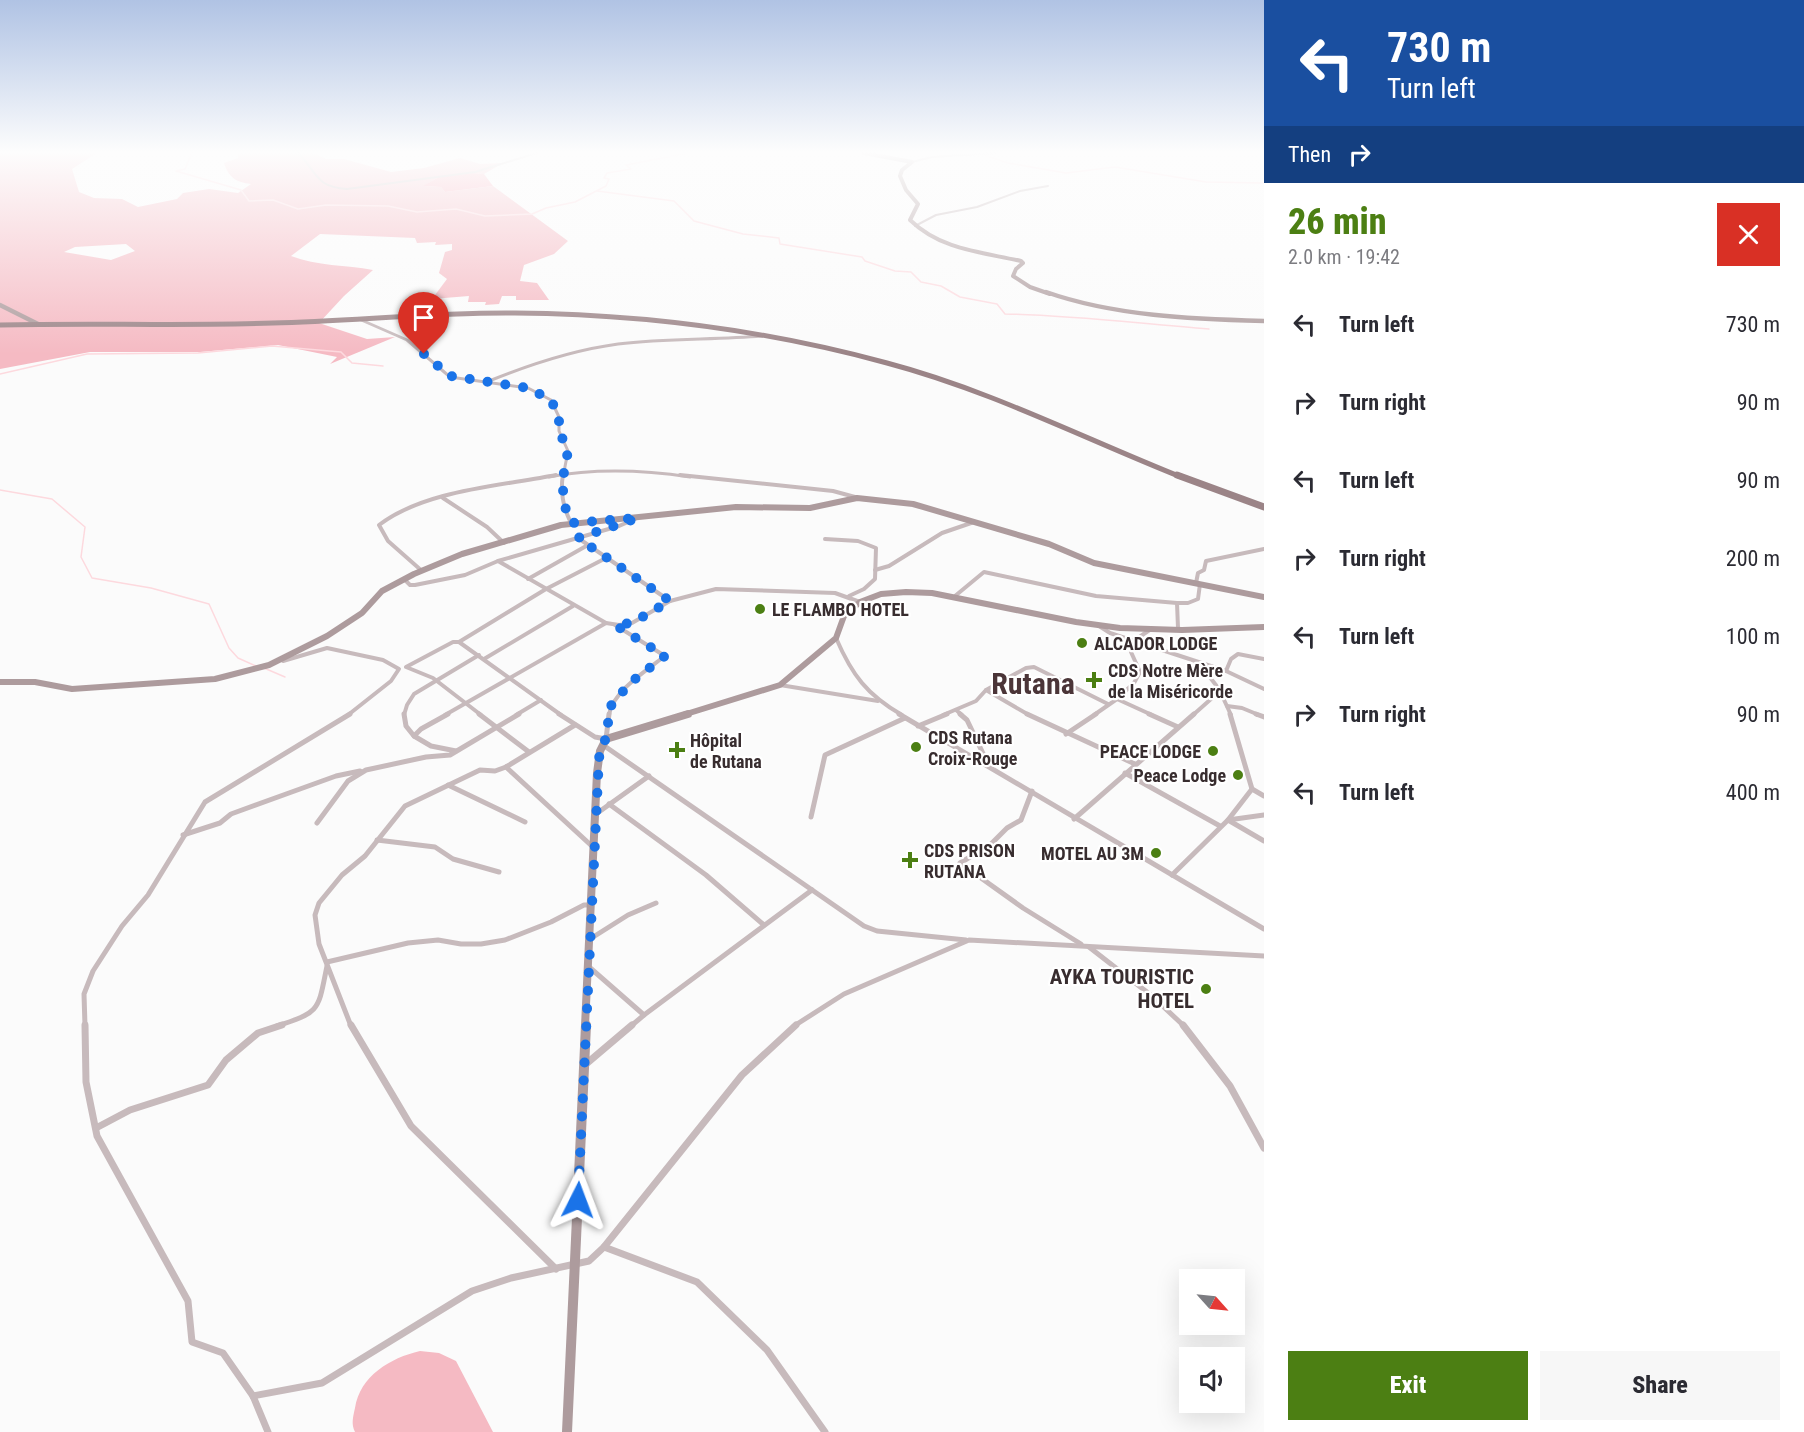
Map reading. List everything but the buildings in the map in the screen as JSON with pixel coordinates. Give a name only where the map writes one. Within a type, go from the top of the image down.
[{"type":"main road","points":[[0,325],[244,324],[463,314],[565,314],[663,321],[762,336],[868,358],[972,389],[1189,480],[1264,507]]},
{"type":"street","points":[[910,220],[930,237],[980,255],[1022,261],[1023,263],[1013,273],[1016,279],[1057,297],[1198,317],[1264,321]]},
{"type":"street","points":[[915,226],[927,220]]},
{"type":"street","points":[[0,305],[38,324]]},
{"type":"street","points":[[359,319],[407,340],[445,374],[476,382],[489,381],[528,388],[551,400],[559,417],[559,431],[568,451],[562,474],[566,511],[572,523]]},
{"type":"street","points":[[489,381],[518,369],[615,344],[762,336]]},
{"type":"street","points":[[422,571],[388,541],[379,525],[417,504],[562,474],[646,470],[713,480],[833,491],[857,498],[914,504],[1049,544],[1094,563],[1264,597]]},
{"type":"street","points":[[443,498],[487,527],[504,543]]},
{"type":"street","points":[[269,665],[327,636],[362,613],[382,591],[462,554],[572,523],[736,507],[810,508],[857,498]]},
{"type":"street","points":[[404,579],[410,585],[415,585],[465,575],[498,561],[638,518]]},
{"type":"street","points":[[875,570],[889,566],[942,533],[977,522]]},
{"type":"street","points":[[578,538],[608,556],[636,580],[670,601]]},
{"type":"street","points":[[825,539],[871,544],[876,548],[875,579],[864,589],[849,596]]},
{"type":"street","points":[[528,579],[588,545]]},
{"type":"street","points":[[955,596],[984,572],[1096,596],[1188,603],[1198,599],[1198,573],[1204,570],[1206,561],[1264,549]]},
{"type":"street","points":[[529,752],[437,681],[406,667],[446,646],[459,642],[546,589],[608,556]]},
{"type":"street","points":[[498,561],[573,606],[606,623],[615,625],[632,623],[670,601],[716,589],[835,593],[849,596],[860,602]]},
{"type":"street","points":[[1264,627],[1151,629],[1099,626],[955,596],[900,591],[874,596],[860,602],[840,621],[836,638],[843,655],[859,681],[878,701],[1032,791],[1074,819],[1264,929]]},
{"type":"street","points":[[1176,603],[1178,628]]},
{"type":"street","points":[[456,752],[431,746],[406,729],[402,720],[408,700],[414,694],[573,606]]},
{"type":"street","points":[[414,736],[421,729],[465,703],[606,623]]},
{"type":"street","points":[[567,1432],[594,848],[604,741],[610,707],[630,683],[665,656],[615,625]]},
{"type":"street","points":[[1099,626],[1107,632],[1227,671],[1264,689]]},
{"type":"street","points":[[1066,734],[1117,699],[1134,683],[1140,672],[1131,652],[1135,640],[1151,629]]},
{"type":"street","points":[[604,741],[780,685],[836,638]]},
{"type":"street","points":[[459,642],[575,724],[604,741],[649,776],[864,926],[877,931],[969,940],[1264,956]]},
{"type":"street","points":[[0,682],[18,681],[85,689],[125,684],[203,681],[327,648],[383,660],[399,669],[392,681],[343,719],[266,763],[205,802],[148,895],[122,926],[103,954],[84,994],[86,1082],[98,1136],[189,1301],[192,1342],[223,1353],[254,1396],[268,1432]]},
{"type":"street","points":[[1227,671],[1231,659],[1238,654],[1264,659]]},
{"type":"street","points":[[1197,660],[1210,673],[1220,691],[1252,789],[1264,796]]},
{"type":"street","points":[[918,726],[976,701],[986,690],[1026,668],[1034,667],[1108,704]]},
{"type":"street","points":[[780,685],[878,701]]},
{"type":"street","points":[[986,690],[1066,734],[1135,764]]},
{"type":"street","points":[[1074,819],[1220,691]]},
{"type":"street","points":[[1117,699],[1178,727]]},
{"type":"street","points":[[183,835],[220,823],[231,814],[336,776],[382,765],[450,755],[541,700]]},
{"type":"street","points":[[1226,706],[1242,708],[1264,717]]},
{"type":"street","points":[[956,710],[967,720],[988,765]]},
{"type":"street","points":[[811,817],[825,755],[905,718]]},
{"type":"street","points":[[556,1269],[411,1126],[354,1033],[319,944],[315,915],[319,903],[342,875],[365,856],[405,806],[480,770],[495,771],[506,766],[575,724]]},
{"type":"street","points":[[506,766],[594,848]]},
{"type":"street","points":[[317,823],[348,782],[366,770]]},
{"type":"street","points":[[1125,772],[1220,826]]},
{"type":"street","points":[[596,814],[649,776]]},
{"type":"street","points":[[448,784],[525,822]]},
{"type":"street","points":[[1172,875],[1228,820],[1252,789]]},
{"type":"street","points":[[1032,791],[1021,820],[1007,828],[990,845],[960,863],[1075,942],[1087,946],[1126,975],[1185,1027],[1209,1056],[1252,1122],[1264,1148]]},
{"type":"street","points":[[609,804],[706,875],[764,925]]},
{"type":"street","points":[[1228,820],[1264,815]]},
{"type":"street","points":[[1228,820],[1264,841]]},
{"type":"street","points":[[377,840],[435,847],[453,859],[499,872]]},
{"type":"street","points":[[584,1066],[644,1016],[812,890]]},
{"type":"street","points":[[590,939],[628,915],[656,903]]},
{"type":"street","points":[[328,962],[408,943],[438,940],[461,944],[481,944],[505,940],[551,922],[584,905],[592,905]]},
{"type":"street","points":[[254,1396],[322,1383],[472,1291],[511,1278],[589,1261],[604,1247],[742,1075],[794,1026],[844,994],[969,940]]},
{"type":"street","points":[[96,1128],[130,1110],[208,1085],[226,1060],[258,1034],[308,1016],[320,1000],[328,962]]},
{"type":"street","points":[[588,966],[644,1016]]},
{"type":"street","points":[[604,1247],[697,1282],[767,1350],[825,1432]]},
{"type":"shaded area","points":[[0,220],[539,220],[568,241],[554,254],[524,265],[520,281],[537,283],[549,300],[516,300],[516,296],[502,296],[499,304],[485,305],[486,302],[468,302],[469,296],[432,299],[447,279],[439,273],[445,252],[452,250],[452,244],[417,243],[415,238],[320,234],[291,256],[321,264],[373,270],[319,323],[367,339],[395,337],[330,364],[337,357],[278,345],[200,352],[90,352],[0,369]],"holes":[[[126,244],[135,251],[111,260],[64,252],[75,247]]]},
{"type":"shaded area","points":[[420,1351],[439,1353],[456,1361],[493,1432],[355,1432],[354,1411],[358,1397],[370,1378],[378,1370],[398,1358]]},
{"type":"waterway","points":[[693,220],[743,234],[779,238],[780,244],[862,257],[865,261],[895,271],[911,272],[921,282],[941,286],[960,297],[997,304],[1005,314],[1209,329]]},
{"type":"waterway","points":[[0,374],[87,354],[198,353],[272,346],[341,352],[352,363],[383,366]]},
{"type":"waterway","points":[[0,490],[52,499],[85,527],[81,557],[92,578],[151,588],[209,604],[229,648],[238,658],[256,666]]},
{"type":"waterway","points":[[264,668],[285,677]]},
{"type":"place","name":"LE FLAMBO HOTEL","points":[[760,609]]},
{"type":"place","name":"ALCADOR LODGE","points":[[1082,643]]},
{"type":"place","name":"CDS Notre Mère de la Miséricorde","points":[[1094,680]]},
{"type":"place","name":"CDS Rutana Croix-Rouge","points":[[916,747]]},
{"type":"place","name":"Hôpital de Rutana","points":[[677,750]]},
{"type":"place","name":"PEACE LODGE","points":[[1213,751]]},
{"type":"place","name":"Peace Lodge","points":[[1238,775]]},
{"type":"place","name":"MOTEL AU 3M","points":[[1156,853]]},
{"type":"place","name":"CDS PRISON RUTANA","points":[[910,860]]},
{"type":"place","name":"AYKA TOURISTIC HOTEL","points":[[1206,989]]},
{"type":"district","name":"Rutana","points":[[1033,683]]},
{"type":"route","points":[[424,354],[450,376],[476,382],[489,381],[528,388],[551,400],[559,417],[559,431],[568,451],[562,483],[567,516],[572,523],[638,518],[578,538],[608,556],[636,580],[670,601],[632,623],[615,625],[665,656],[630,683],[610,707],[606,739],[602,744],[599,758],[578,1200]]}]
